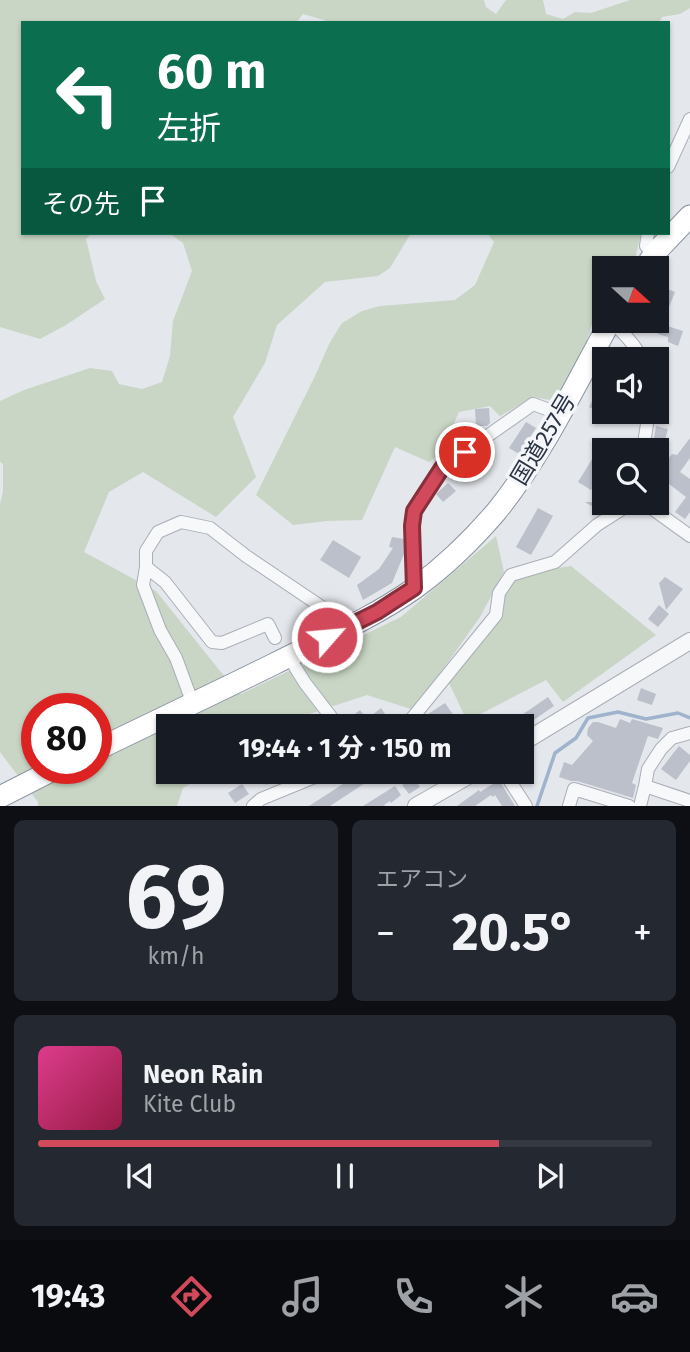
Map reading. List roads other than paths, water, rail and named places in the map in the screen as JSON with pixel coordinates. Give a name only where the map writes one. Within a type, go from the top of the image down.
[{"type":"highway","points":[[654,256],[690,216]]},
{"type":"highway","name":"国道257号","points":[[112,742],[377,612],[448,561],[495,513],[524,474],[604,333]]},
{"type":"highway","points":[[0,796],[24,784]]},
{"type":"street","points":[[670,163],[690,119]]},
{"type":"street","points":[[648,235],[646,246],[649,256]]},
{"type":"street","points":[[624,333],[635,347]]},
{"type":"street","points":[[414,588],[414,511],[442,468],[533,404],[560,414]]},
{"type":"street","points":[[417,714],[496,615],[499,593],[511,575],[555,562],[597,525],[613,515]]},
{"type":"street","points":[[661,515],[690,536]]},
{"type":"street","points":[[193,704],[143,585],[146,551],[158,532],[181,522],[209,528],[350,626]]},
{"type":"street","points":[[146,567],[165,582],[212,642],[222,643],[268,624],[275,638]]},
{"type":"street","points":[[534,736],[690,641]]},
{"type":"street","points":[[295,667],[329,714]]},
{"type":"street","points":[[640,806],[648,769],[660,749],[672,738],[690,733]]},
{"type":"street","points":[[253,806],[261,799],[298,784]]},
{"type":"street","points":[[416,806],[454,784]]},
{"type":"street","points":[[512,784],[526,806]]},
{"type":"street","points":[[645,786],[690,801]]},
{"type":"street","points":[[569,806],[574,789],[629,806]]},
{"type":"waterway","points":[[537,806],[555,753],[576,738],[588,718],[618,712],[646,719],[678,713],[690,718]]}]
